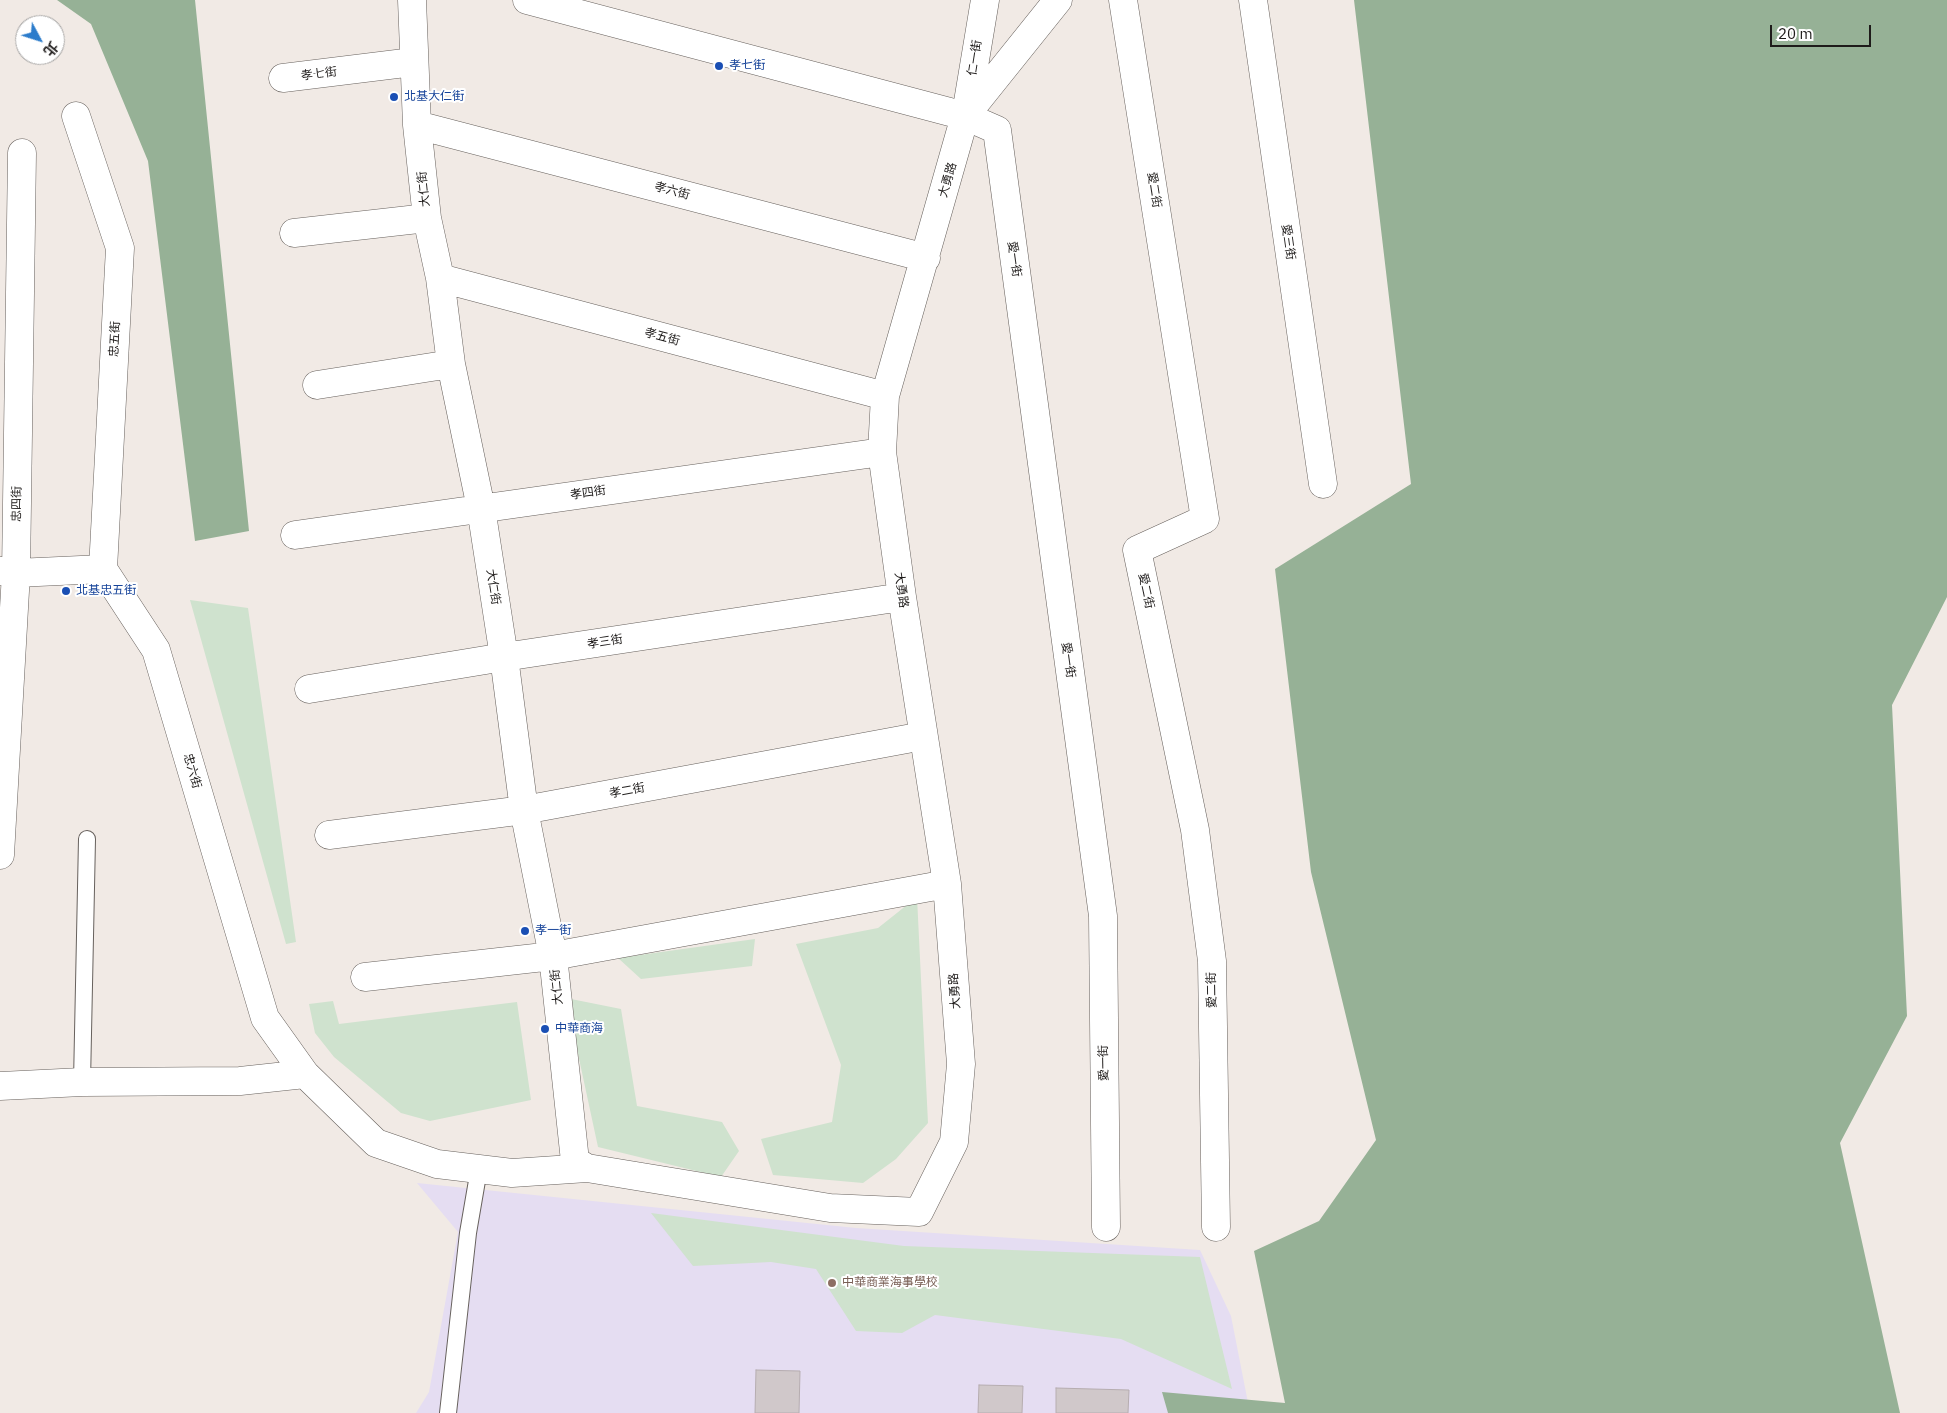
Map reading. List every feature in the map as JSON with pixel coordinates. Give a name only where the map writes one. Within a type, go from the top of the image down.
[{"type":"street","name":"大仁街","points":[[412,0],[417,125],[427,218],[440,278],[451,364],[481,508],[504,657],[524,810],[554,956],[575,1161],[588,1168]]},
{"type":"street","points":[[527,0],[965,116]]},
{"type":"street","name":"仁一街","points":[[965,116],[984,0]]},
{"type":"street","name":"大勇路","points":[[919,1212],[954,1142],[961,1064],[947,884],[902,597],[882,452],[885,396],[926,258],[965,116],[1058,0]]},
{"type":"street","name":"愛二街","points":[[1123,0],[1205,518],[1137,550],[1195,830],[1212,961],[1216,1227]]},
{"type":"street","name":"愛三街","points":[[1253,0],[1323,484]]},
{"type":"street","name":"孝七街","points":[[283,78],[413,62]]},
{"type":"street","name":"忠五街","points":[[76,116],[120,248],[103,569]]},
{"type":"street","name":"愛一街","points":[[965,116],[997,130],[1103,916],[1106,1227]]},
{"type":"street","name":"孝六街","points":[[417,125],[926,258]]},
{"type":"street","name":"忠四街","points":[[0,855],[22,153]]},
{"type":"street","points":[[294,233],[427,218]]},
{"type":"street","name":"孝五街","points":[[440,278],[885,396]]},
{"type":"street","points":[[317,385],[451,364]]},
{"type":"street","name":"孝四街","points":[[295,535],[882,452]]},
{"type":"street","points":[[8,572],[103,569]]},
{"type":"street","name":"忠六街","points":[[103,569],[156,650],[265,1018],[305,1074],[376,1143],[437,1164],[512,1172],[588,1168],[830,1208],[919,1212]]},
{"type":"street","name":"孝三街","points":[[309,689],[504,657],[902,597]]},
{"type":"street","name":"孝二街","points":[[329,835],[524,810],[923,736]]},
{"type":"street","points":[[365,977],[554,956],[947,884]]},
{"type":"street","points":[[0,1086],[82,1082],[240,1081],[305,1074]]},
{"type":"lane","points":[[82,1082],[87,839]]},
{"type":"lane","points":[[448,1413],[468,1233],[479,1169]]},
{"type":"shaded area","name":"中華商業海事學校","points":[[417,1183],[856,1228],[1200,1250],[1231,1316],[1250,1413],[416,1413],[429,1392],[458,1232]]},
{"type":"green space","points":[[57,0],[195,0],[249,531],[195,541],[148,161],[91,24]]},
{"type":"green space","points":[[1354,0],[1947,0],[1947,597],[1892,705],[1907,1016],[1840,1143],[1900,1413],[1168,1413],[1162,1392],[1285,1403],[1254,1251],[1319,1221],[1376,1140],[1311,872],[1275,569],[1411,484]]},
{"type":"green space","points":[[190,600],[248,608],[296,942],[286,944]]},
{"type":"green space","points":[[917,897],[928,1123],[896,1159],[863,1183],[773,1175],[761,1139],[832,1122],[841,1065],[796,944],[878,928]]},
{"type":"green space","points":[[755,939],[752,966],[641,979],[618,958]]},
{"type":"green space","points":[[566,998],[621,1009],[637,1106],[722,1122],[739,1151],[721,1177],[598,1147]]},
{"type":"green space","points":[[333,1001],[339,1024],[517,1002],[531,1100],[430,1121],[401,1113],[334,1057],[315,1033],[309,1004]]},
{"type":"green space","points":[[651,1213],[904,1246],[1200,1257],[1232,1389],[1121,1339],[935,1315],[902,1333],[856,1331],[816,1269],[771,1262],[693,1266]]},
{"type":"building","points":[[756,1370],[800,1371],[799,1413],[755,1413]]},
{"type":"building","points":[[979,1385],[1023,1386],[1022,1413],[978,1413]]},
{"type":"building","points":[[1056,1388],[1129,1390],[1128,1413],[1056,1413]]},
{"type":"place","name":"孝七街","points":[[719,66]]},
{"type":"place","name":"北基大仁街","points":[[394,97]]},
{"type":"place","name":"北基忠五街","points":[[66,591]]},
{"type":"place","name":"孝一街","points":[[525,931]]},
{"type":"place","name":"中華商海","points":[[545,1029]]},
{"type":"place","name":"中華商業海事學校","points":[[832,1283]]}]
